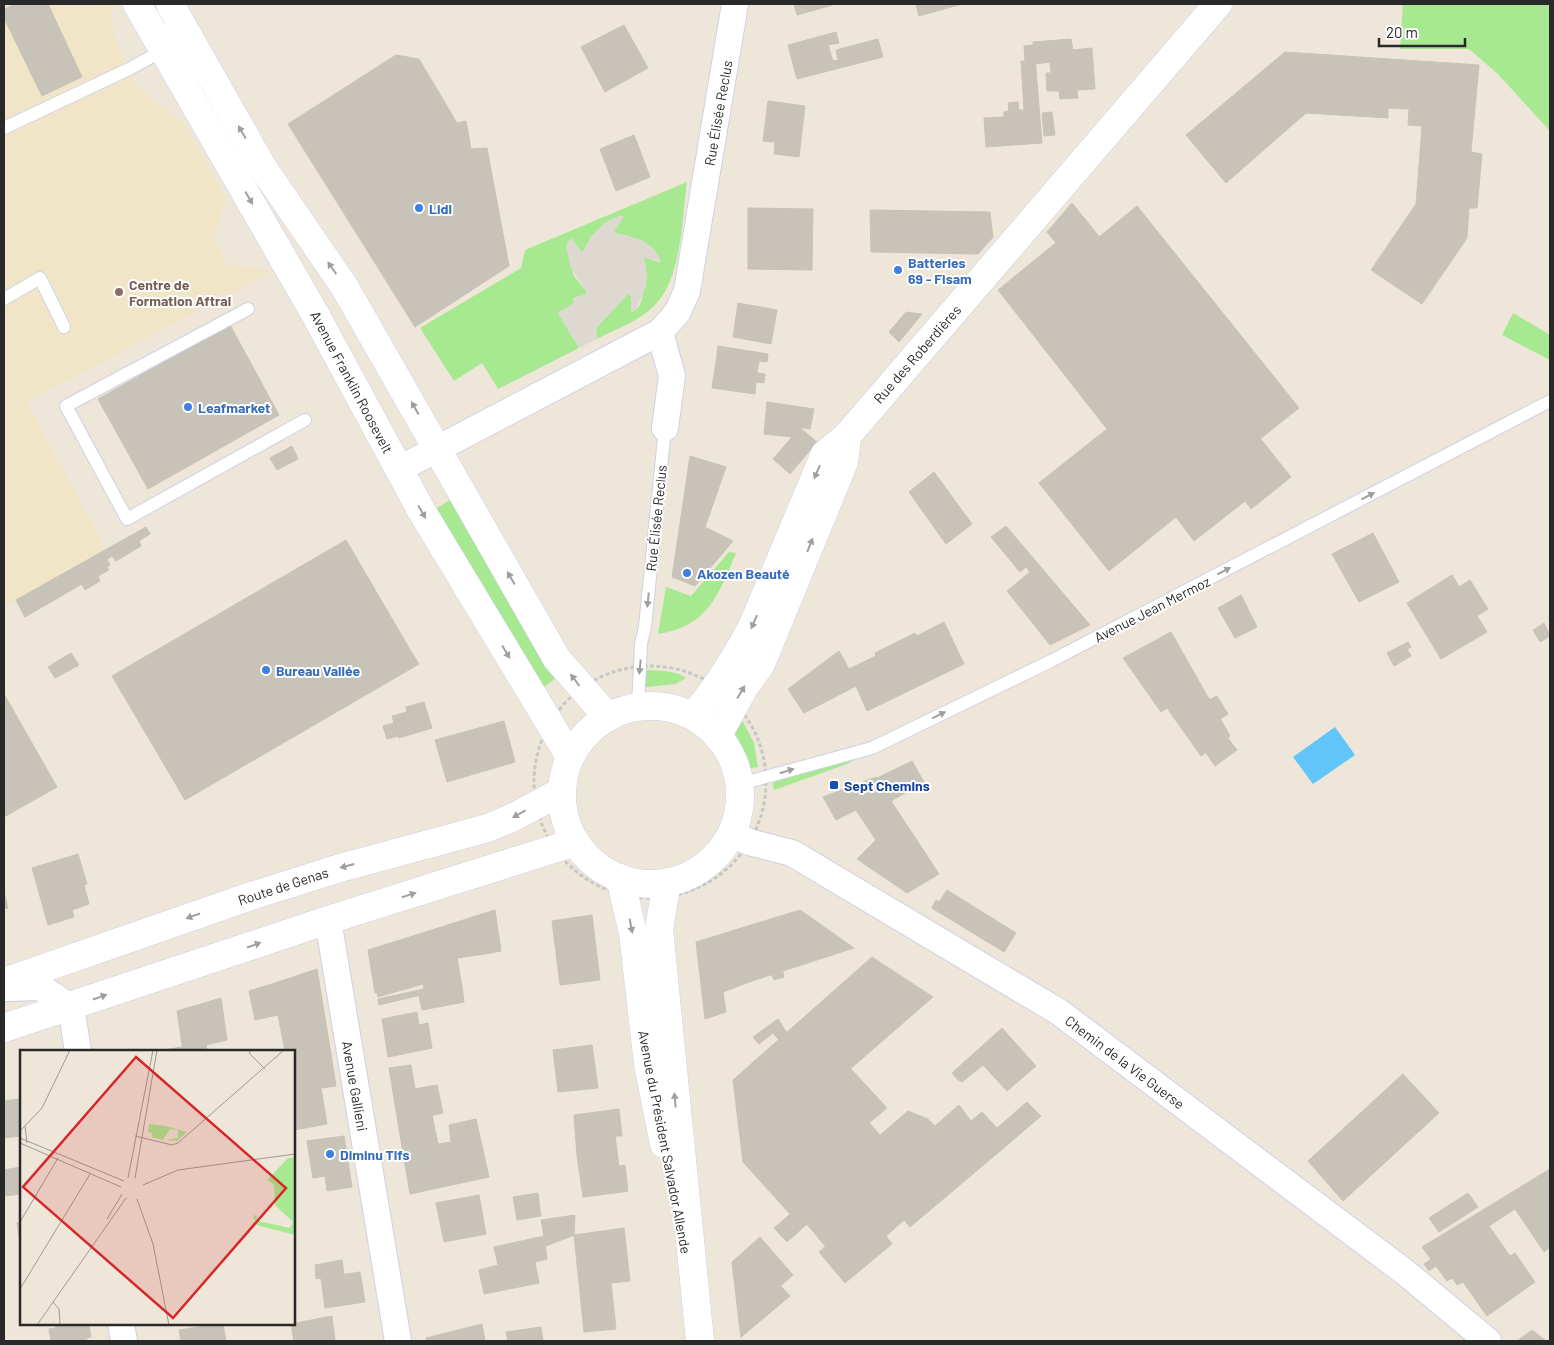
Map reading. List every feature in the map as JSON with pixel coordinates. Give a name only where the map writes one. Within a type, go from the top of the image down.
[{"type":"main road","name":"Avenue Franklin Roosevelt","points":[[137,4],[315,314],[399,469],[570,757]]},
{"type":"main road","points":[[170,4],[262,168],[344,286],[557,659],[608,717]]},
{"type":"main road","name":"Rue des Roberdières","points":[[693,716],[725,693],[741,649],[753,625],[824,454],[847,436],[1218,4]]},
{"type":"main road","points":[[718,735],[725,693]]},
{"type":"main road","points":[[4,1028],[328,920],[564,846],[596,864],[623,886],[646,883],[666,890],[707,864],[721,850],[740,838],[739,809],[753,781],[732,758],[718,735],[693,716],[668,707],[638,706],[608,717],[586,734],[570,757],[562,791],[565,818],[564,846]]},
{"type":"main road","name":"Route de Genas","points":[[4,982],[251,896],[340,868],[488,828],[516,816],[562,791]]},
{"type":"main road","name":"Avenue du Président Salvador Allende","points":[[623,886],[633,933],[648,1064],[693,1288]]},
{"type":"main road","name":"Avenue du Président Salvador Allende","points":[[666,890],[659,929],[693,1288],[700,1341]]},
{"type":"street","name":"Rue Élisée Reclus","points":[[399,469],[438,451],[660,332],[677,313],[687,291],[735,4]]},
{"type":"street","points":[[158,40],[171,40],[190,68],[204,66]]},
{"type":"street","name":"Rue Élisée Reclus","points":[[660,332],[672,376],[665,428]]},
{"type":"street","name":"Chemin de la Vie Guerse","points":[[740,838],[792,853],[1060,1012],[1406,1273],[1488,1341]]},
{"type":"street","name":"Avenue Gallieni","points":[[328,920],[398,1341]]},
{"type":"street","points":[[4,988],[40,988],[71,1007],[78,1050]]},
{"type":"street","points":[[121,1325],[124,1341]]},
{"type":"lane","points":[[4,128],[129,69],[158,40]]},
{"type":"lane","points":[[4,299],[40,278],[64,327]]},
{"type":"lane","points":[[248,309],[66,406],[127,519],[305,420]]},
{"type":"lane","name":"Avenue Jean Mermoz","points":[[753,781],[872,748],[1051,661],[1550,401]]},
{"type":"lane","name":"Rue Élisée Reclus","points":[[638,706],[641,644],[645,627],[665,428]]},
{"type":"path","points":[[641,665],[663,666],[693,672],[725,693],[745,712],[762,744],[753,781],[765,799],[757,828],[740,838],[737,858],[710,880],[680,895],[666,890],[623,886],[611,892],[591,885],[572,872],[564,846],[533,806],[534,785],[550,726],[560,711],[582,689],[607,677],[641,665]]},
{"type":"shaded area","name":"Centre de Formation Aftral","points":[[4,4],[111,4],[115,38],[136,85],[187,126],[225,199],[214,240],[227,264],[274,271],[27,402],[106,550],[4,607]]},
{"type":"shaded area","points":[[619,216],[624,216],[614,231],[615,233],[642,240],[654,249],[662,262],[644,257],[647,275],[646,286],[636,310],[631,312],[631,296],[628,294],[596,328],[597,339],[579,348],[558,313],[574,303],[573,298],[586,294],[571,268],[566,246],[571,238],[582,253],[591,237],[604,223]]},
{"type":"green space","points":[[1403,4],[1550,4],[1550,131],[1498,74],[1469,49],[1400,49]]},
{"type":"green space","points":[[687,182],[682,230],[675,264],[663,294],[654,306],[634,320],[597,339],[596,328],[628,294],[631,296],[631,312],[636,310],[640,304],[644,288],[644,257],[661,263],[629,236],[615,233],[614,231],[623,218],[591,237],[582,253],[571,238],[566,246],[574,276],[586,291],[586,295],[573,298],[574,303],[558,313],[579,348],[498,389],[482,363],[454,381],[420,328],[521,268],[525,250]]},
{"type":"green space","points":[[1513,313],[1550,335],[1550,360],[1502,335]]},
{"type":"green space","points":[[455,497],[556,678],[539,691],[432,511]]},
{"type":"green space","points":[[729,552],[736,553],[717,595],[709,607],[689,624],[658,634],[666,587],[691,596]]},
{"type":"green space","points":[[646,670],[672,672],[686,678],[675,684],[646,687],[644,682]]},
{"type":"green space","points":[[741,718],[754,743],[758,767],[747,769],[740,764],[732,732]]},
{"type":"green space","points":[[859,757],[847,764],[774,790],[773,783],[781,779]]},
{"type":"water","points":[[1335,727],[1355,755],[1313,784],[1293,757]]},
{"type":"building","points":[[16,4],[48,4],[82,77],[42,96],[4,18],[4,9]]},
{"type":"building","points":[[794,4],[836,4],[797,15]]},
{"type":"building","points":[[916,4],[962,4],[919,16]]},
{"type":"building","points":[[624,25],[648,68],[605,92],[581,47]]},
{"type":"building","points":[[836,32],[839,43],[828,45],[833,61],[838,60],[836,50],[878,39],[883,57],[797,79],[788,45]]},
{"type":"building","points":[[1071,39],[1073,50],[1092,48],[1095,89],[1077,90],[1078,98],[1060,99],[1059,91],[1047,91],[1046,73],[1051,73],[1050,62],[1035,64],[1033,42]]},
{"type":"building","points":[[1034,45],[1042,143],[986,147],[984,118],[1004,117],[1004,112],[1009,111],[1008,103],[1018,102],[1019,110],[1024,110],[1021,61],[1025,61],[1024,46]]},
{"type":"building","points":[[1285,52],[1479,65],[1471,152],[1482,154],[1477,208],[1469,208],[1467,238],[1422,304],[1371,270],[1416,204],[1422,126],[1408,125],[1409,109],[1388,108],[1388,118],[1306,113],[1226,183],[1186,135]]},
{"type":"building","name":"Lidl","points":[[396,55],[419,59],[457,123],[466,121],[471,149],[487,148],[509,266],[415,327],[288,124]]},
{"type":"building","points":[[768,101],[805,106],[799,157],[774,154],[775,142],[763,141]]},
{"type":"building","points":[[1052,112],[1055,135],[1044,136],[1042,113]]},
{"type":"building","points":[[634,135],[650,177],[616,191],[600,149]]},
{"type":"building","points":[[1072,203],[1085,219],[1056,243],[1047,232]]},
{"type":"building","points":[[1137,206],[1299,408],[1260,439],[1099,237]]},
{"type":"building","points":[[748,208],[813,209],[812,270],[748,269]]},
{"type":"building","points":[[870,210],[990,212],[993,237],[978,254],[871,252]]},
{"type":"building","points":[[1085,219],[1291,477],[1251,509],[1245,501],[1194,541],[1176,517],[1109,571],[1039,483],[1107,429],[998,290]]},
{"type":"building","points":[[738,303],[777,310],[771,344],[733,337]]},
{"type":"building","points":[[906,312],[922,314],[899,342],[889,332]]},
{"type":"building","name":"Leafmarket","points":[[230,325],[279,415],[148,489],[98,399]]},
{"type":"building","points":[[718,346],[768,354],[767,362],[717,355]]},
{"type":"building","points":[[717,355],[759,361],[757,373],[765,374],[764,383],[756,382],[755,394],[712,388]]},
{"type":"building","points":[[767,402],[814,409],[810,429],[799,427],[817,442],[790,474],[773,459],[792,437],[764,434]]},
{"type":"building","points":[[292,446],[298,459],[277,470],[270,458]]},
{"type":"building","points":[[690,456],[726,467],[705,527],[733,541],[695,586],[672,577]]},
{"type":"building","points":[[934,472],[972,524],[946,544],[909,492]]},
{"type":"building","points":[[1006,526],[1090,625],[1050,645],[1007,591],[1030,572],[1026,567],[1020,572],[991,537]]},
{"type":"building","points":[[146,527],[150,534],[139,541],[141,546],[116,561],[112,556],[107,559],[110,565],[107,567],[109,570],[98,576],[100,581],[85,590],[82,584],[25,617],[16,600]]},
{"type":"building","points":[[1373,533],[1399,582],[1359,602],[1332,554]]},
{"type":"building","points":[[346,540],[409,648],[405,651],[341,543]]},
{"type":"building","name":"Bureau Vallée","points":[[341,543],[405,651],[409,648],[419,664],[185,800],[112,676]]},
{"type":"building","points":[[1452,575],[1487,632],[1441,659],[1407,603]]},
{"type":"building","points":[[1470,580],[1488,609],[1477,616],[1459,587]]},
{"type":"building","points":[[1241,595],[1257,627],[1235,638],[1218,608]]},
{"type":"building","points":[[944,622],[964,664],[867,711],[856,686],[804,713],[788,689],[839,651],[849,669],[876,656],[875,653],[915,633],[917,636]]},
{"type":"building","points":[[1544,623],[1550,636],[1540,642],[1533,630]]},
{"type":"building","points":[[1171,632],[1230,736],[1201,756],[1167,708],[1161,712],[1123,658]]},
{"type":"building","points":[[1408,642],[1411,647],[1407,649],[1411,656],[1394,666],[1387,653]]},
{"type":"building","points":[[71,653],[79,665],[55,678],[48,667]]},
{"type":"building","points":[[4,694],[57,787],[4,817]]},
{"type":"building","points":[[1217,696],[1228,714],[1220,719],[1209,700]]},
{"type":"building","points":[[424,702],[432,728],[399,738],[398,736],[387,739],[383,726],[394,723],[392,716],[407,712],[406,707]]},
{"type":"building","points":[[504,721],[515,762],[447,782],[435,740]]},
{"type":"building","points":[[1227,737],[1237,750],[1215,766],[1206,753]]},
{"type":"building","points":[[912,761],[924,782],[891,801],[939,874],[907,893],[857,859],[876,840],[856,810],[836,820],[823,797],[877,778]]},
{"type":"building","points":[[78,854],[87,884],[84,885],[89,904],[72,910],[74,917],[48,925],[32,868]]},
{"type":"building","points":[[947,890],[1016,933],[1004,952],[932,908],[936,900],[939,902]]},
{"type":"building","points":[[4,892],[8,908],[4,909]]},
{"type":"building","points":[[495,910],[501,951],[491,953],[485,913]]},
{"type":"building","points":[[800,910],[854,948],[752,981],[738,929]]},
{"type":"building","points":[[485,913],[491,953],[457,958],[451,924]]},
{"type":"building","points":[[592,915],[600,980],[560,985],[552,921]]},
{"type":"building","points":[[451,924],[462,986],[425,994],[422,980],[375,993],[368,950]]},
{"type":"building","points":[[738,929],[752,981],[723,992],[726,1012],[705,1019],[696,942]]},
{"type":"building","points":[[872,957],[933,997],[743,1162],[733,1080]]},
{"type":"building","points":[[317,969],[329,1042],[285,1050],[272,984]]},
{"type":"building","points":[[783,972],[784,977],[774,980],[772,975]]},
{"type":"building","points":[[422,980],[423,984],[378,997],[377,993]]},
{"type":"building","points":[[272,984],[278,1015],[255,1020],[249,991]]},
{"type":"building","points":[[462,986],[464,1002],[422,1010],[419,996]]},
{"type":"building","points":[[424,989],[425,994],[379,1005],[378,999]]},
{"type":"building","points":[[221,998],[227,1040],[206,1045],[207,1050],[183,1050],[177,1011]]},
{"type":"building","points":[[417,1012],[419,1025],[428,1023],[432,1048],[388,1057],[382,1019]]},
{"type":"building","points":[[778,1019],[787,1033],[779,1040],[773,1033],[759,1044],[753,1037]]},
{"type":"building","points":[[1002,1028],[1036,1066],[1007,1091],[983,1065],[962,1082],[957,1079],[952,1073]]},
{"type":"building","points":[[329,1042],[336,1086],[295,1092],[295,1050],[287,1050]]},
{"type":"building","points":[[592,1045],[598,1088],[558,1092],[553,1050]]},
{"type":"building","points":[[182,1047],[183,1050],[163,1050]]},
{"type":"building","points":[[411,1065],[415,1089],[437,1085],[443,1113],[398,1123],[389,1068]]},
{"type":"building","points":[[851,1069],[887,1108],[869,1123],[834,1083]]},
{"type":"building","points":[[1403,1074],[1439,1113],[1343,1201],[1308,1161]]},
{"type":"building","points":[[834,1083],[880,1135],[790,1214],[743,1162]]},
{"type":"building","points":[[321,1088],[327,1124],[295,1130],[295,1092]]},
{"type":"building","points":[[20,1099],[20,1136],[4,1138],[4,1101]]},
{"type":"building","points":[[1027,1102],[1041,1116],[999,1152],[971,1121],[982,1112],[997,1128]]},
{"type":"building","points":[[959,1105],[971,1121],[896,1186],[864,1149],[908,1111],[928,1119],[935,1126]]},
{"type":"building","points":[[619,1109],[622,1136],[615,1136],[612,1110]]},
{"type":"building","points":[[612,1110],[617,1151],[577,1156],[574,1115]]},
{"type":"building","points":[[432,1115],[438,1144],[451,1142],[449,1125],[476,1119],[489,1177],[410,1194],[398,1123]]},
{"type":"building","points":[[971,1121],[999,1152],[910,1227],[904,1220],[886,1236],[892,1244],[845,1283],[819,1252]]},
{"type":"building","points":[[344,1136],[352,1187],[327,1191],[325,1176],[313,1178],[307,1141]]},
{"type":"building","points":[[864,1149],[896,1186],[826,1247],[795,1210]]},
{"type":"building","points":[[617,1151],[622,1192],[583,1197],[577,1156]]},
{"type":"building","points":[[625,1165],[628,1191],[622,1192],[619,1166]]},
{"type":"building","points":[[20,1167],[20,1194],[4,1196],[4,1170]]},
{"type":"building","points":[[1550,1169],[1550,1247],[1544,1252],[1515,1209],[1489,1226],[1510,1256],[1515,1253],[1535,1282],[1487,1316],[1463,1282],[1457,1285],[1452,1278],[1447,1281],[1422,1247]]},
{"type":"building","points":[[538,1193],[539,1203],[515,1208],[513,1197]]},
{"type":"building","points":[[1468,1193],[1478,1207],[1439,1232],[1429,1218]]},
{"type":"building","points":[[479,1195],[486,1234],[444,1242],[436,1203]]},
{"type":"building","points":[[539,1203],[541,1216],[517,1220],[515,1208]]},
{"type":"building","points":[[795,1210],[807,1224],[787,1242],[774,1228]]},
{"type":"building","points":[[575,1215],[574,1235],[546,1246],[541,1220]]},
{"type":"building","points":[[20,1222],[20,1236],[19,1236],[17,1223]]},
{"type":"building","points":[[624,1228],[630,1281],[611,1283],[616,1329],[584,1332],[574,1235]]},
{"type":"building","points":[[544,1236],[547,1259],[535,1262],[539,1283],[484,1294],[479,1270],[498,1265],[494,1247]]},
{"type":"building","points":[[760,1237],[793,1275],[739,1322],[732,1262]]},
{"type":"building","points":[[1431,1259],[1436,1266],[1429,1271],[1424,1264]]},
{"type":"building","points":[[342,1260],[344,1275],[316,1279],[315,1265]]},
{"type":"building","points":[[360,1272],[365,1302],[325,1308],[321,1278]]},
{"type":"building","points":[[781,1286],[790,1296],[741,1337],[739,1322]]},
{"type":"building","points":[[332,1316],[335,1341],[294,1341],[291,1325],[295,1325],[295,1323]]},
{"type":"building","points":[[482,1324],[485,1341],[427,1341],[426,1338]]},
{"type":"building","points":[[55,1325],[85,1325],[87,1341],[51,1341],[49,1329],[56,1328]]},
{"type":"building","points":[[85,1325],[89,1325],[91,1337],[87,1338]]},
{"type":"building","points":[[223,1325],[226,1341],[181,1341],[179,1330]]},
{"type":"building","points":[[541,1327],[543,1341],[508,1341],[506,1332]]},
{"type":"building","points":[[1532,1330],[1546,1341],[1517,1341]]},
{"type":"place","name":"Lidl","points":[[419,208]]},
{"type":"place","name":"Batteries 69 - Fisam","points":[[898,270]]},
{"type":"place","name":"Centre de Formation Aftral","points":[[119,292]]},
{"type":"place","name":"Leafmarket","points":[[188,407]]},
{"type":"place","name":"Akozen Beauté","points":[[687,573]]},
{"type":"place","name":"Bureau Vallée","points":[[266,670]]},
{"type":"place","name":"Sept Chemins","points":[[834,785]]},
{"type":"place","name":"Diminu Tifs","points":[[330,1154]]}]
